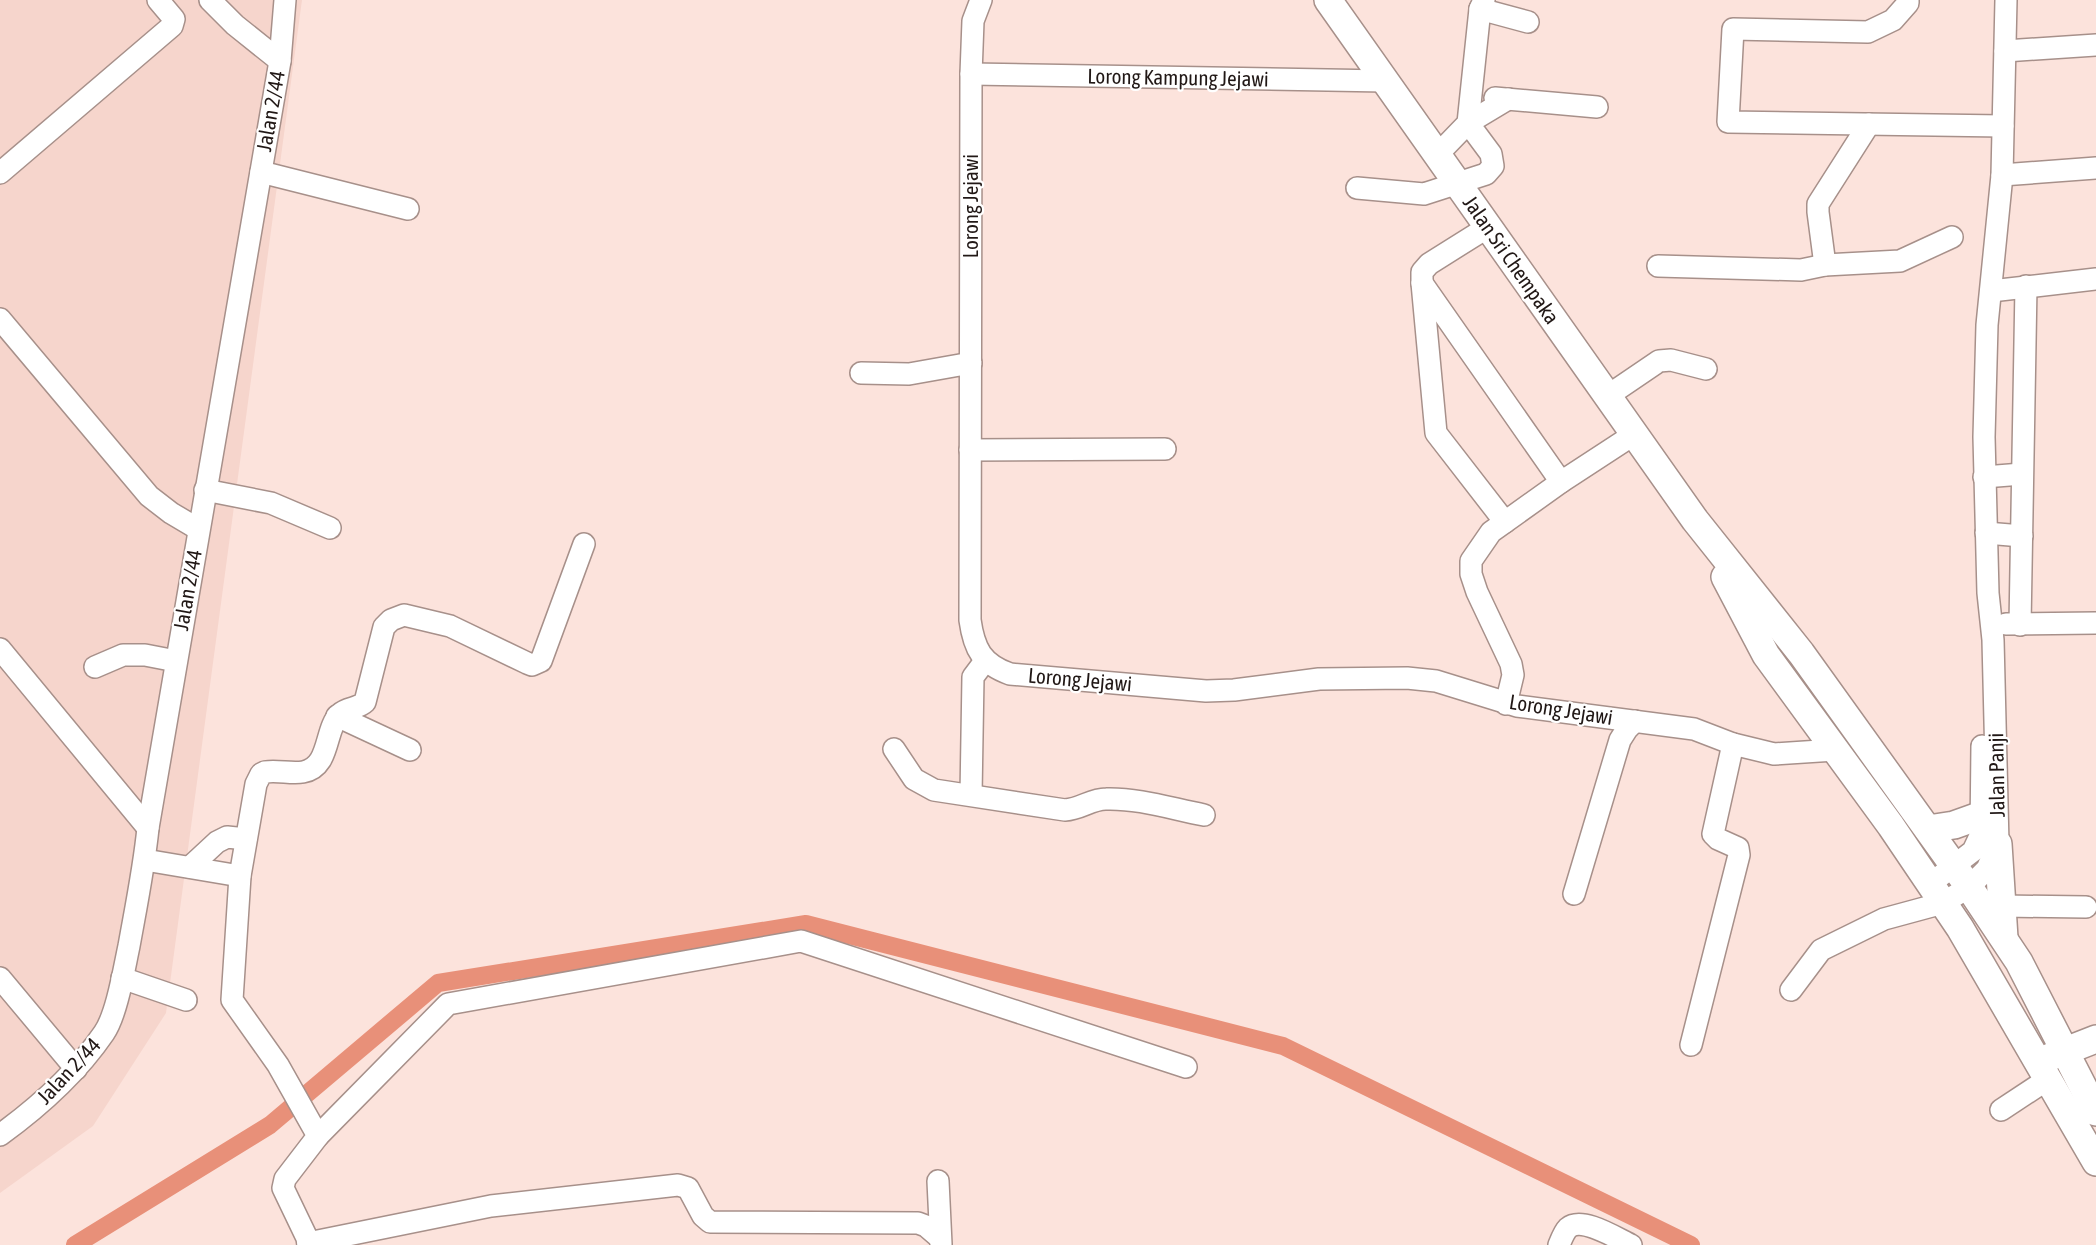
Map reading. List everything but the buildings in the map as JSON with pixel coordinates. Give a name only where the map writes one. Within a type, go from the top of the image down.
[{"type":"main road","name":"Jalan Sri Chempaka","points":[[1328,0],[1695,520]]},
{"type":"main road","points":[[1695,520],[1766,655],[1960,928],[2096,1162]]},
{"type":"main road","points":[[1695,520],[1801,653],[2004,939],[2019,962],[2065,1051],[2086,1069],[2096,1112]]},
{"type":"main road","points":[[1928,829],[1954,825],[1982,815]]},
{"type":"main road","points":[[1998,844],[2004,939]]},
{"type":"main road","points":[[2046,1077],[2065,1051],[2096,1039]]},
{"type":"main road","points":[[2046,1077],[2086,1069]]},
{"type":"street","points":[[0,173],[172,26],[174,19],[159,0]]},
{"type":"street","points":[[210,0],[234,25],[280,61]]},
{"type":"street","name":"Jalan 2/44","points":[[0,1135],[55,1092],[76,1069],[106,1031],[119,994],[145,860],[148,828],[198,529],[280,61],[285,0]]},
{"type":"street","name":"Lorong Jejawi","points":[[981,0],[973,21],[971,74],[970,620],[972,636],[977,648],[985,661],[994,669],[1010,674],[1206,691],[1234,690],[1319,679],[1407,678],[1436,681],[1506,704],[1694,729],[1732,744],[1774,754],[1835,750]]},
{"type":"street","points":[[1908,0],[1893,20],[1868,32],[1733,29],[1728,122],[2003,126]]},
{"type":"street","points":[[1791,990],[1821,950],[1937,894],[1962,877],[1981,834],[1988,593],[1984,477],[1987,336],[2002,175],[2006,0]]},
{"type":"street","points":[[1358,188],[1424,194],[1486,174],[1493,166],[1491,154],[1468,123],[1482,5],[1528,22]]},
{"type":"street","points":[[2005,51],[2096,45]]},
{"type":"street","name":"Lorong Kampung Jejawi","points":[[971,74],[1385,81]]},
{"type":"street","points":[[1470,96],[1597,107]]},
{"type":"street","points":[[1437,155],[1468,123],[1508,99]]},
{"type":"street","points":[[1825,265],[1818,204],[1869,124]]},
{"type":"street","points":[[2002,175],[2096,168]]},
{"type":"street","points":[[261,172],[408,209]]},
{"type":"street","points":[[1488,227],[1429,264],[1422,272],[1422,283],[1436,433],[1505,522]]},
{"type":"street","points":[[1658,266],[1801,270],[1825,265],[1903,261],[1952,237]]},
{"type":"street","points":[[1991,291],[2096,279]]},
{"type":"street","points":[[1422,283],[1561,482]]},
{"type":"street","points":[[2020,625],[2026,286]]},
{"type":"street","points":[[0,319],[149,496],[171,513],[198,529]]},
{"type":"street","points":[[1606,397],[1659,361],[1671,360],[1706,369]]},
{"type":"street","points":[[861,374],[909,374],[971,363]]},
{"type":"street","points":[[1506,704],[1513,675],[1511,664],[1477,592],[1471,574],[1471,561],[1488,535],[1561,482],[1633,435]]},
{"type":"street","points":[[970,450],[1165,449]]},
{"type":"street","points":[[1984,477],[2022,474]]},
{"type":"street","points":[[205,490],[271,503],[330,528]]},
{"type":"street","points":[[1986,533],[2022,536]]},
{"type":"street","points":[[318,1136],[278,1065],[232,1000],[240,876],[256,784],[261,774],[271,771],[303,772],[312,769],[322,757],[338,716],[365,702],[384,627],[396,617],[409,615],[450,626],[527,663],[541,661],[584,544]]},
{"type":"street","points":[[1987,622],[2020,625],[2096,623]]},
{"type":"street","name":"Jalan Panji","points":[[1962,877],[1987,869],[1998,844],[1987,622]]},
{"type":"street","points":[[0,649],[148,828]]},
{"type":"street","points":[[95,667],[123,655],[145,655],[176,661]]},
{"type":"street","points":[[971,795],[973,677],[985,661]]},
{"type":"street","points":[[338,716],[410,750]]},
{"type":"street","points":[[1574,894],[1620,740],[1635,721]]},
{"type":"street","points":[[1691,1045],[1739,855],[1738,848],[1718,839],[1713,834],[1732,744]]},
{"type":"street","points":[[894,749],[914,779],[934,790],[1065,810],[1080,808],[1104,799],[1131,800],[1204,815]]},
{"type":"street","points":[[190,867],[217,842],[227,837],[246,839]]},
{"type":"street","points":[[145,860],[240,876]]},
{"type":"street","points":[[2002,906],[2086,907]]},
{"type":"street","points":[[940,1242],[926,1226],[918,1223],[710,1222],[688,1188],[678,1185],[491,1206],[308,1244],[282,1188],[285,1179],[318,1136],[448,1004],[801,941],[1186,1067]]},
{"type":"street","points":[[0,978],[76,1069]]},
{"type":"street","points":[[122,978],[186,1000]]},
{"type":"street","points":[[2001,1110],[2046,1077]]},
{"type":"street","points":[[938,1181],[940,1242]]},
{"type":"street","points":[[1559,1245],[1567,1229],[1576,1224],[1586,1225],[1631,1245]]},
{"type":"shaded area","points":[[0,0],[302,0],[166,1013],[93,1126],[0,1193]]},
{"type":"waterway","points":[[75,1245],[270,1125],[438,983],[806,924],[1283,1046],[1691,1245]]}]
